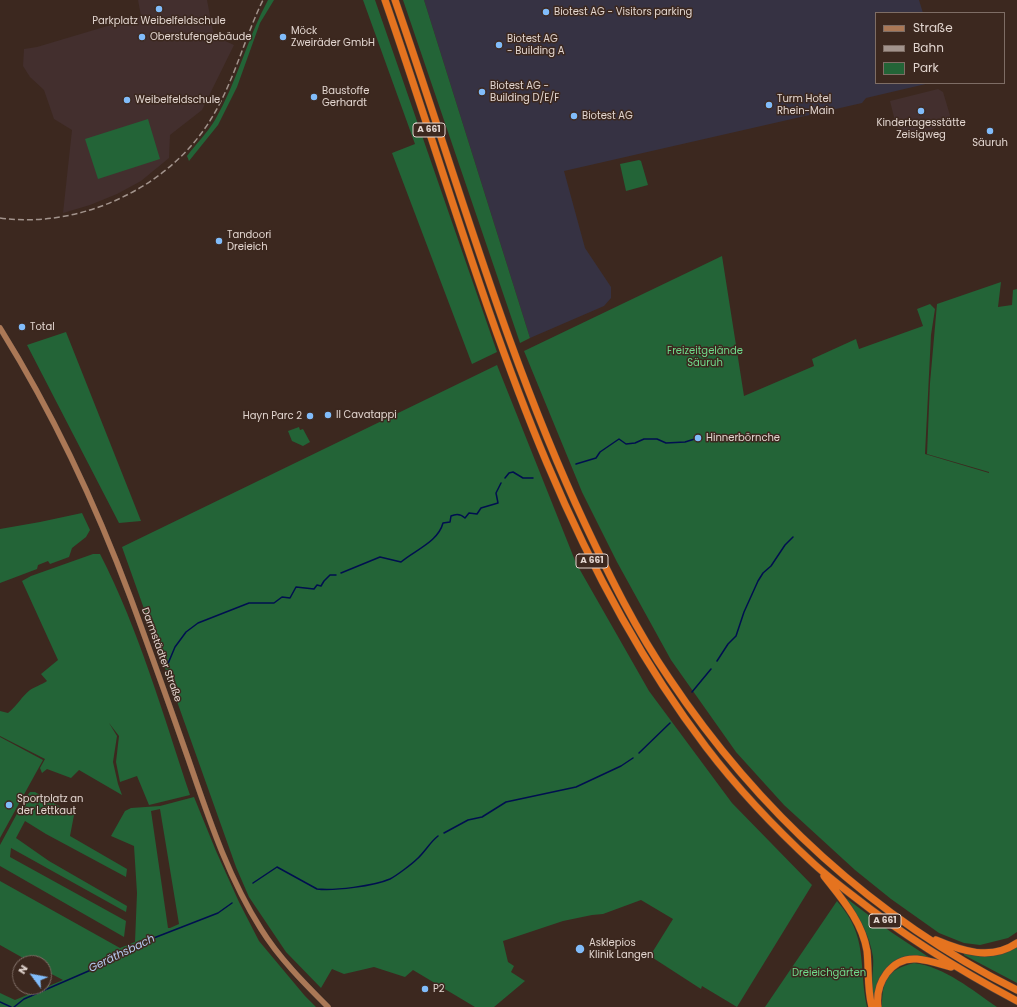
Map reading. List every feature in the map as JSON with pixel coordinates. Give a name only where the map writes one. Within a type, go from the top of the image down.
[{"type":"highway","name":"A 661","points":[[385,0],[508,363],[563,502],[603,584],[646,659],[680,711],[714,758],[752,801],[815,865],[855,919],[864,941],[868,959],[869,995],[872,1007]]},
{"type":"highway","name":"A 661","points":[[395,0],[480,254],[510,340],[552,451],[608,572],[632,618],[664,670],[722,752],[758,794],[785,822],[846,878],[876,902],[918,932],[965,962],[1017,990]]},
{"type":"highway","name":"A 661","points":[[815,865],[890,924],[960,970],[1017,1001]]},
{"type":"highway","points":[[918,932],[969,952],[999,952],[1017,944]]},
{"type":"highway","points":[[878,1007],[878,993],[881,982],[889,971],[902,961],[916,959],[960,970]]},
{"type":"main road","name":"Darmstädter Straße","points":[[0,328],[38,394],[100,519],[131,598],[200,794],[239,891],[261,930],[281,957],[328,1007]]},
{"type":"shaded area","name":"Weibelfeldschule","points":[[138,0],[207,0],[214,36],[234,45],[202,110],[170,135],[169,158],[141,181],[117,194],[90,205],[63,213],[72,130],[54,119],[44,90],[30,77],[23,66],[24,49],[37,47],[141,16]]},
{"type":"shaded area","points":[[424,0],[919,0],[923,12],[875,12],[875,84],[926,84],[866,98],[862,103],[564,171],[585,248],[611,287],[611,298],[604,306],[530,338]]},
{"type":"shaded area","name":"Kindertagesstätte Zeisigweg","points":[[938,89],[943,92],[952,122],[902,140],[890,101]]},
{"type":"green space","points":[[268,0],[274,0],[260,23],[237,87],[218,125],[189,161],[187,156],[212,125],[223,106]]},
{"type":"green space","points":[[363,0],[375,0],[497,352],[472,364],[392,153],[415,144]]},
{"type":"green space","points":[[403,0],[424,0],[530,338],[520,343]]},
{"type":"green space","points":[[148,119],[160,159],[98,179],[85,139]]},
{"type":"green space","points":[[639,160],[641,161],[648,185],[626,191],[620,164]]},
{"type":"green space","name":"Freizeitgelände Säuruh","points":[[722,256],[744,396],[814,366],[812,359],[856,339],[859,349],[923,326],[917,309],[930,304],[935,309],[931,335],[925,454],[989,473],[927,454],[930,383],[937,304],[1001,282],[998,307],[1012,305],[1013,290],[1017,289],[1017,932],[1008,938],[980,945],[964,943],[939,933],[891,899],[855,870],[784,805],[736,752],[671,660],[617,562],[582,492],[524,351]]},
{"type":"green space","points":[[66,332],[141,521],[119,523],[27,345]]},
{"type":"green space","points":[[497,365],[576,563],[649,691],[732,803],[812,885],[737,1007],[702,986],[701,989],[650,956],[673,919],[641,900],[603,914],[563,921],[503,941],[508,962],[514,966],[511,972],[525,981],[494,1007],[475,1007],[413,970],[405,977],[374,967],[344,974],[332,969],[321,988],[286,952],[249,897],[236,867],[122,547]]},
{"type":"green space","points":[[299,427],[300,430],[303,429],[310,442],[303,446],[292,441],[288,431]]},
{"type":"green space","points":[[82,513],[90,530],[86,537],[72,548],[69,557],[50,564],[48,561],[38,565],[37,569],[0,583],[0,529]]},
{"type":"green space","points":[[93,554],[100,554],[127,612],[150,673],[190,795],[149,805],[137,776],[120,782],[116,762],[119,736],[109,723],[117,736],[113,762],[122,795],[79,770],[71,778],[47,769],[42,773],[40,768],[45,759],[0,736],[0,711],[8,713],[30,690],[47,681],[41,674],[58,660],[22,581],[31,576]]},
{"type":"green space","name":"Sportplatz an der Lettkaut","points":[[0,737],[43,760],[0,838]]},
{"type":"green space","points":[[30,792],[35,792],[74,815],[70,836],[127,869],[126,877],[25,821],[16,838],[49,861],[127,906],[126,912],[11,848],[10,857],[126,921],[124,937],[0,866],[0,845]]},
{"type":"green space","points":[[194,797],[239,902],[259,941],[316,1007],[0,1007],[0,993],[15,1000],[27,995],[52,995],[52,985],[63,980],[52,974],[52,955],[18,955],[0,945],[0,881],[120,948],[135,942],[137,893],[134,846],[111,836],[125,811],[131,808],[160,806]],"holes":[[[160,809],[179,924],[168,928],[151,811]]]},
{"type":"green space","points":[[846,898],[891,932],[930,958],[916,956],[905,957],[891,966],[878,985],[876,992],[876,1007],[872,992],[873,957],[869,941],[863,926]]},
{"type":"green space","name":"Dreieichgärten","points":[[837,901],[847,914],[858,939],[861,952],[864,992],[867,1007],[765,1007]]},
{"type":"green space","points":[[1017,947],[1017,983],[964,955],[964,953],[972,955],[985,955]]},
{"type":"green space","points":[[914,963],[937,969],[947,974],[997,1007],[882,1007],[883,990],[888,978],[898,969]]},
{"type":"waterway","points":[[576,464],[596,458],[600,452],[619,439],[626,444],[635,443],[644,439],[657,439],[666,443],[685,442],[698,438]]},
{"type":"waterway","points":[[505,478],[509,473],[513,472],[523,478],[533,478]]},
{"type":"waterway","points":[[341,573],[380,557],[401,562],[431,541],[440,530],[443,523],[450,522],[451,516],[459,514],[465,518],[469,513],[477,514],[481,508],[498,503],[496,493],[501,483]]},
{"type":"waterway","name":"Geräthsbach","points":[[717,661],[728,644],[736,636],[744,612],[758,581],[763,573],[771,566],[785,545],[793,537]]},
{"type":"waterway","points":[[167,666],[175,647],[186,632],[198,623],[249,603],[274,603],[282,597],[290,598],[296,587],[314,589],[317,585],[321,586],[330,575],[336,575]]},
{"type":"waterway","name":"Geräthsbach","points":[[692,692],[711,669]]},
{"type":"waterway","name":"Geräthsbach","points":[[639,753],[670,723]]},
{"type":"waterway","name":"Geräthsbach","points":[[444,833],[468,820],[482,817],[506,802],[576,787],[621,766],[633,758]]},
{"type":"waterway","name":"Geräthsbach","points":[[253,883],[277,867],[317,889],[343,889],[383,882],[404,870],[415,861],[438,836]]},
{"type":"waterway","name":"Geräthsbach","points":[[14,1007],[24,999],[107,963],[124,952],[146,941],[218,913],[232,903]]},
{"type":"waterway","name":"Geräthsbach","points":[[0,1002],[11,1007]]},
{"type":"railway","points":[[0,218],[30,220],[61,217],[91,210],[120,198],[147,184],[172,165],[193,144],[219,105],[233,75],[263,0]]},
{"type":"place","name":"Parkplatz Weibelfeldschule","points":[[159,9]]},
{"type":"place","name":"Biotest AG - Visitors parking","points":[[546,12]]},
{"type":"place","name":"Oberstufengebäude","points":[[142,37]]},
{"type":"place","name":"Möck Zweiräder GmbH","points":[[283,37]]},
{"type":"place","name":"Biotest AG - Building A","points":[[499,45]]},
{"type":"place","name":"Biotest AG - Building D/E/F","points":[[482,92]]},
{"type":"place","name":"Baustoffe Gerhardt","points":[[314,97]]},
{"type":"place","name":"Weibelfeldschule","points":[[127,100]]},
{"type":"place","name":"Turm Hotel Rhein-Main","points":[[769,105]]},
{"type":"place","name":"Kindertagesstätte Zeisigweg","points":[[921,111]]},
{"type":"place","name":"Biotest AG","points":[[574,116]]},
{"type":"place","name":"Säuruh","points":[[990,131]]},
{"type":"place","name":"Tandoori Dreieich","points":[[219,241]]},
{"type":"place","name":"Total","points":[[22,327]]},
{"type":"place","name":"Il Cavatappi","points":[[328,415]]},
{"type":"place","name":"Hayn Parc 2","points":[[310,416]]},
{"type":"place","name":"Hinnerbörnche","points":[[698,438]]},
{"type":"place","name":"Sportplatz an der Lettkaut","points":[[9,805]]},
{"type":"place","name":"Asklepios Klinik Langen","points":[[580,949]]},
{"type":"place","name":"P2","points":[[425,989]]}]
